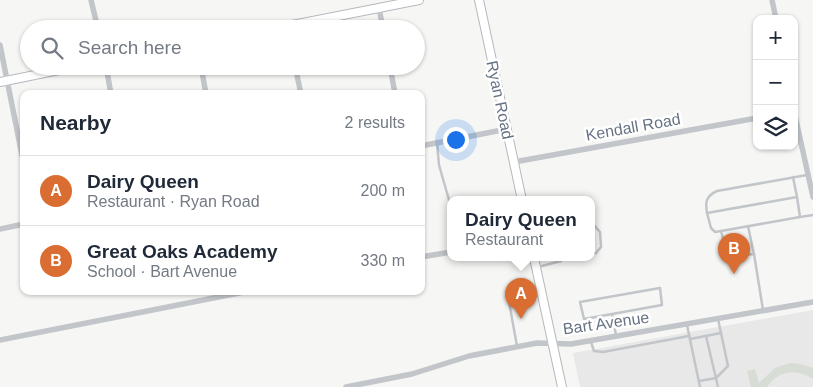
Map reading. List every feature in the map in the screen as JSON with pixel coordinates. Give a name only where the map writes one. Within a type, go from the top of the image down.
[{"type":"main road","points":[[322,20],[418,0]]},
{"type":"main road","name":"Ryan Road","points":[[479,0],[521,196]]},
{"type":"main road","points":[[4,81],[34,75]]},
{"type":"main road","points":[[535,261],[562,387]]},
{"type":"street","points":[[92,0],[96,20]]},
{"type":"street","points":[[772,0],[775,15]]},
{"type":"street","points":[[379,8],[381,20]]},
{"type":"street","points":[[0,45],[4,81],[20,148]]},
{"type":"street","points":[[108,75],[110,90]]},
{"type":"street","points":[[203,75],[205,90]]},
{"type":"street","points":[[297,75],[300,90]]},
{"type":"street","points":[[392,75],[394,90]]},
{"type":"street","name":"Kendall Road","points":[[514,162],[753,119]]},
{"type":"street","points":[[425,145],[506,129]]},
{"type":"street","points":[[798,129],[813,197]]},
{"type":"street","points":[[0,229],[20,225]]},
{"type":"street","points":[[425,256],[447,253]]},
{"type":"street","points":[[0,340],[229,295]]},
{"type":"street","name":"Bart Avenue","points":[[346,387],[412,374],[452,360],[537,343],[571,344],[813,302]]},
{"type":"lane","points":[[437,142],[439,165],[448,196]]},
{"type":"lane","points":[[808,174],[717,190],[707,199],[707,213],[711,228],[715,232],[813,215]]},
{"type":"lane","points":[[793,177],[800,217]]},
{"type":"lane","points":[[707,213],[797,196]]},
{"type":"lane","points":[[595,226],[600,232],[601,247],[595,253]]},
{"type":"lane","points":[[748,226],[763,311]]},
{"type":"lane","points":[[721,231],[728,257],[754,254]]},
{"type":"lane","points":[[537,268],[561,261]]},
{"type":"lane","points":[[660,288],[662,305],[612,314],[584,319],[580,302],[660,288]]},
{"type":"lane","points":[[517,347],[509,302],[542,295]]},
{"type":"lane","points":[[612,314],[616,336]]},
{"type":"lane","points":[[699,381],[716,378],[728,366],[718,319]]},
{"type":"lane","points":[[687,325],[700,387]]},
{"type":"lane","points":[[590,341],[594,351],[603,352],[721,333]]},
{"type":"lane","points":[[706,336],[718,387]]},
{"type":"shaded area","points":[[813,310],[813,387],[580,387],[573,353]]},
{"type":"shaded area","points":[[790,363],[813,368],[813,379],[801,373],[788,372],[771,381],[767,387],[751,387],[747,371],[755,369],[759,383],[775,368]]},
{"type":"place","name":"Great Oaks Academy","points":[[734,274]]},
{"type":"place","name":"Dairy Queen","points":[[521,319]]}]
